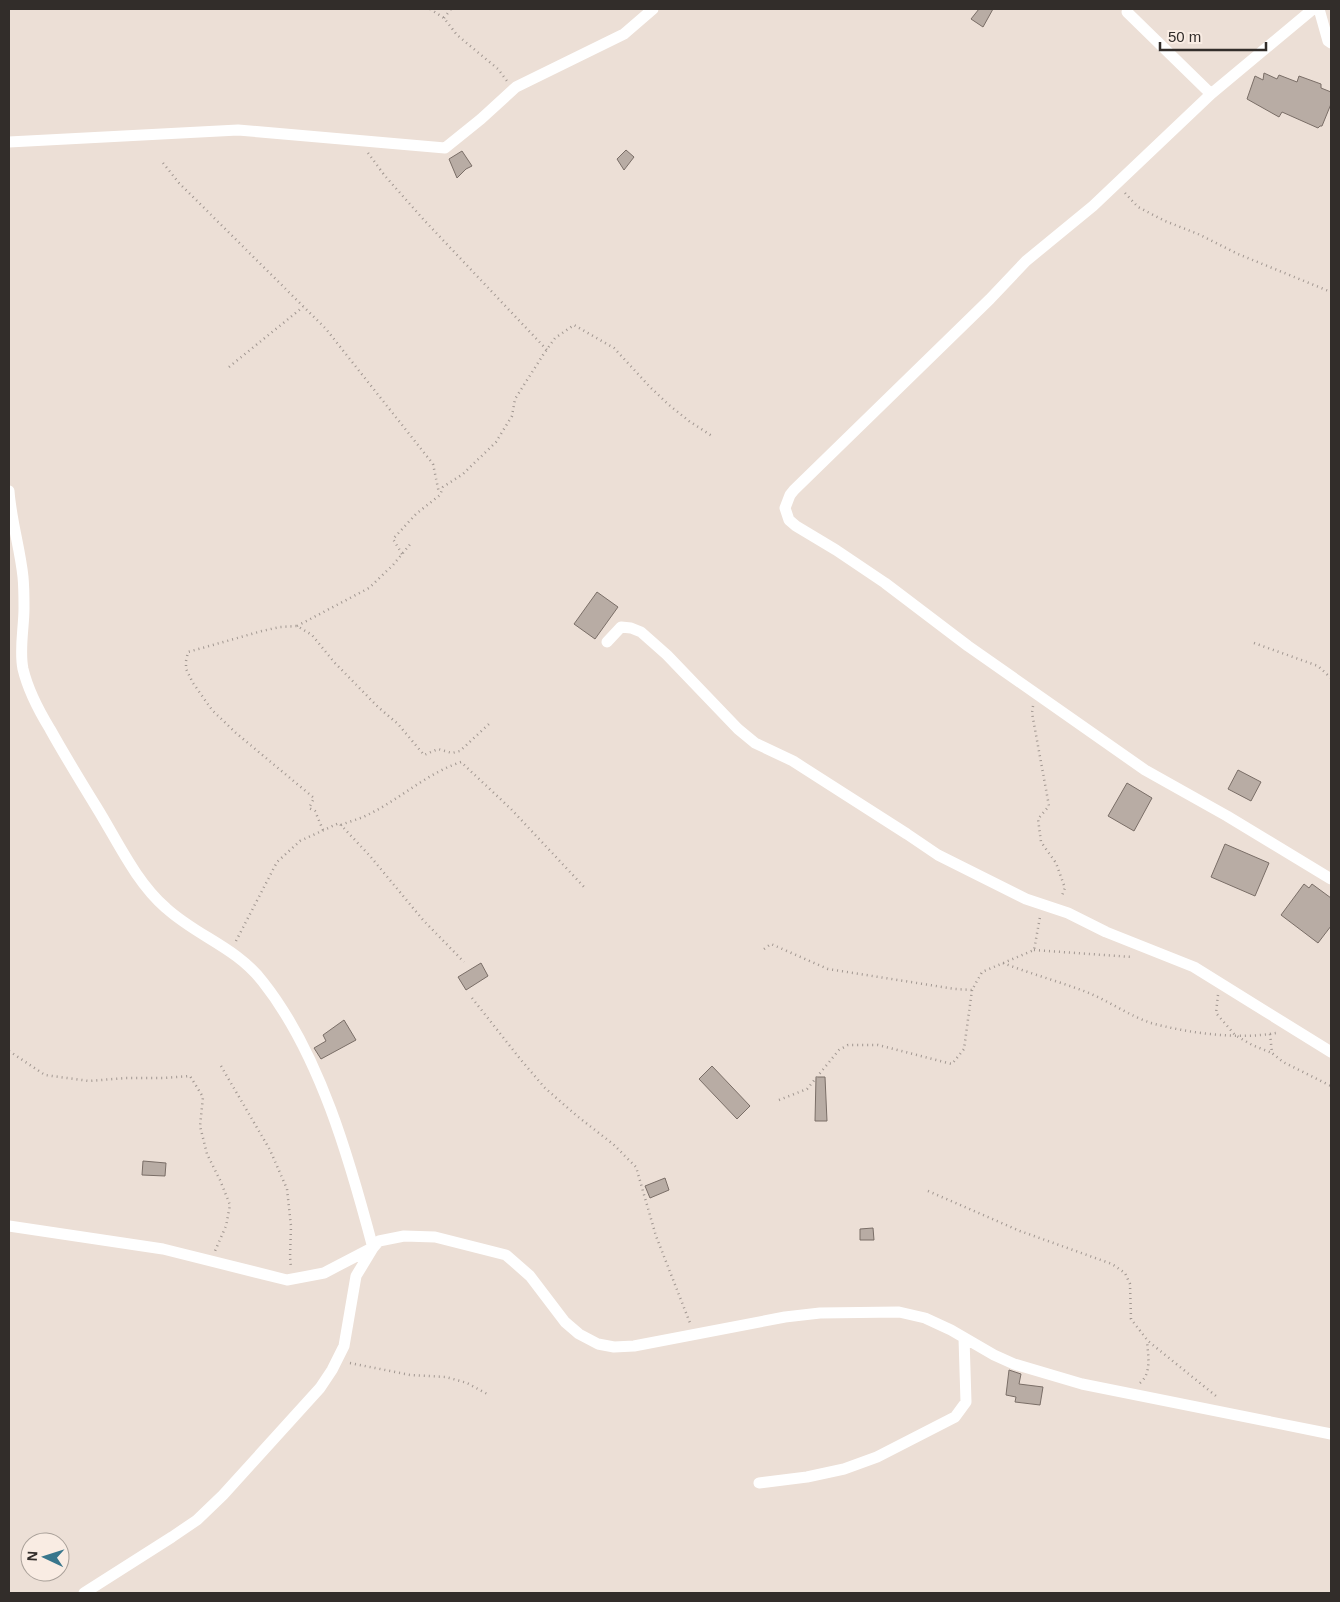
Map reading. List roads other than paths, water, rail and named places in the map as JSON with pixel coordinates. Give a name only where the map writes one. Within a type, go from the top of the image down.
[{"type":"street","points":[[9,142],[238,130],[446,148],[514,89],[624,34],[653,9]]},
{"type":"street","points":[[1331,42],[1328,41],[1312,9],[1211,94],[1080,218],[1026,262],[794,490],[785,508],[789,520],[796,526],[885,582],[968,646],[1145,770],[1228,816],[1331,879]]},
{"type":"street","points":[[1127,12],[1211,94]]},
{"type":"street","points":[[9,491],[11,515],[23,575],[23,669],[40,712],[79,780],[130,862],[154,895],[166,908],[231,952],[252,969],[275,998],[307,1056],[336,1123],[352,1170],[373,1248]]},
{"type":"street","points":[[607,642],[621,627],[641,632],[667,656],[738,730],[755,744],[793,761],[938,856],[1026,899],[1068,913],[1106,932],[1194,968],[1331,1052]]},
{"type":"street","points":[[9,1226],[163,1249],[287,1280],[324,1273],[373,1248]]},
{"type":"street","points":[[84,1593],[197,1520],[223,1495],[320,1388],[339,1359],[346,1337],[356,1276],[379,1241],[390,1238],[435,1237],[506,1255],[530,1276],[565,1322],[579,1334],[598,1344],[614,1347],[634,1346],[784,1317],[820,1313],[899,1312],[924,1318],[1014,1364],[1082,1384],[1331,1434]]},
{"type":"street","points":[[759,1483],[806,1477],[844,1469],[877,1457],[955,1417],[966,1402],[964,1338]]}]
